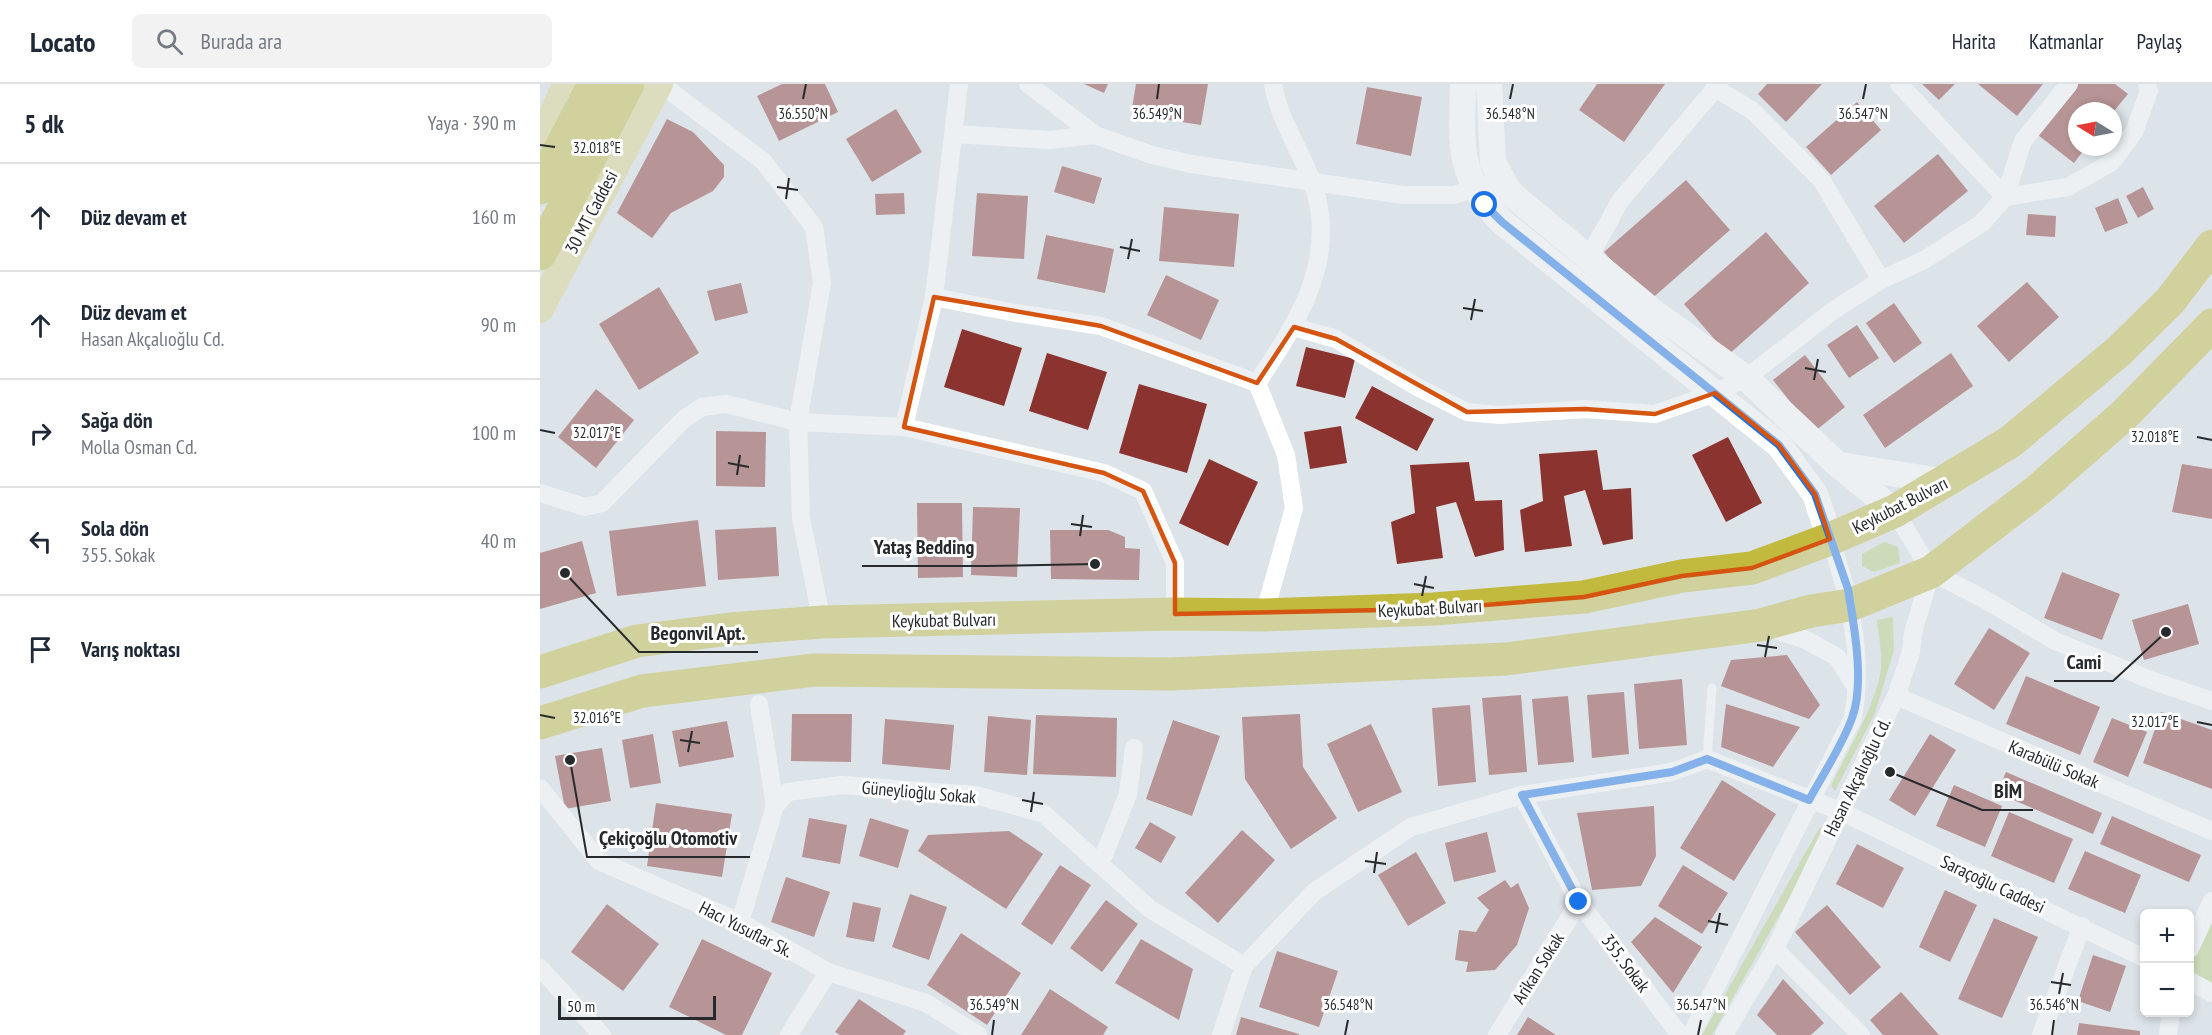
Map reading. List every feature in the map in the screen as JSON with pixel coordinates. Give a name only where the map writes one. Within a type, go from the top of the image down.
[{"type":"highway","points":[[540,188],[594,84]]},
{"type":"highway","points":[[541,251],[628,84]]},
{"type":"highway","name":"Keykubat Bulvarı","points":[[543,671],[637,641],[822,622],[1175,614],[1264,615],[1434,609],[1584,597],[1682,576],[1752,568],[1830,539],[1895,511],[1947,482],[2010,442],[2119,351],[2170,301],[2212,246]]},
{"type":"highway","points":[[540,723],[642,691],[814,670],[1170,674],[1494,660],[1761,625],[1811,611],[1850,605],[1931,572],[2038,490],[2125,414],[2212,325]]},
{"type":"main road","points":[[540,140],[567,84]]},
{"type":"main road","name":"30 MT Caddesi","points":[[540,309],[660,84]]},
{"type":"street","points":[[660,84],[763,161],[814,226],[822,283],[798,422],[801,518],[822,622]]},
{"type":"street","points":[[904,427],[934,297],[959,84]]},
{"type":"street","points":[[1028,84],[1095,135],[1152,155],[1191,164],[1403,195],[1454,195],[1500,180]]},
{"type":"street","points":[[1257,383],[1294,327],[1317,276],[1321,253],[1322,228],[1311,180],[1276,104],[1273,84]]},
{"type":"street","points":[[1463,84],[1462,150],[1474,189],[1485,205],[1502,222],[1779,445],[1815,494],[1830,539]]},
{"type":"street","points":[[1489,84],[1493,163],[1500,180],[1510,193],[1588,260],[1655,313],[1746,378],[1836,464],[1895,511],[1931,572],[1984,598],[2055,641],[2153,681],[2212,701]]},
{"type":"street","points":[[1899,84],[2005,197]]},
{"type":"street","points":[[1294,327],[1336,339],[1419,388],[1467,412],[1499,415],[1585,410],[1655,414],[1715,393],[1746,378],[1834,310],[1881,280],[1924,260],[1982,223],[2005,197],[2022,141],[2069,84]]},
{"type":"street","points":[[2005,197],[2068,187],[2112,162],[2134,132],[2149,91],[2147,84]]},
{"type":"street","points":[[1588,260],[1620,201],[1717,86],[1753,111],[1822,181],[1881,280]]},
{"type":"street","points":[[954,134],[1049,140],[1095,135]]},
{"type":"street","points":[[934,297],[1101,326],[1257,383],[1286,455],[1294,508],[1264,615]]},
{"type":"street","points":[[540,493],[585,507],[602,502],[684,419],[702,407],[726,404],[798,422],[904,427],[1104,473],[1143,491],[1175,563],[1175,614]]},
{"type":"street","points":[[1836,464],[1947,482]]},
{"type":"street","name":"Hasan Akçalıoğlu Cd.","points":[[1691,1035],[1852,718],[1858,690],[1850,605],[1848,589],[1830,539]]},
{"type":"street","name":"Hasan Akçalıoğlu Cd.","points":[[1724,1035],[1775,949],[1896,696],[1911,652],[1913,633],[1931,572]]},
{"type":"street","points":[[1761,625],[1806,640],[1837,657],[1858,690]]},
{"type":"street","name":"Karabülü Sokak","points":[[1896,696],[2212,831]]},
{"type":"street","points":[[740,922],[775,807],[759,704]]},
{"type":"street","points":[[1100,865],[1128,794],[1134,748]]},
{"type":"street","points":[[1221,1035],[1244,966],[1314,892],[1411,827],[1522,795],[1672,772],[1707,759]]},
{"type":"street","name":"Saraçoğlu Caddesi","points":[[1707,759],[1840,812],[2140,955]]},
{"type":"street","name":"Güneylioğlu Sokak","points":[[775,807],[787,792],[842,785],[976,795],[1044,814],[1150,909],[1244,966]]},
{"type":"street","name":"Hacı Yusuflar Sk.","points":[[540,788],[599,861],[740,922],[828,972],[926,1003],[978,1035]]},
{"type":"street","name":"355. Sokak","points":[[1522,795],[1579,902],[1680,1035]]},
{"type":"street","points":[[2194,940],[2212,901]]},
{"type":"street","name":"Arikan Sokak","points":[[1497,1035],[1579,902]]},
{"type":"street","points":[[2041,1035],[2082,926]]},
{"type":"street","points":[[1775,949],[1861,1035]]},
{"type":"street","points":[[540,968],[602,1035]]},
{"type":"street","points":[[789,1035],[828,972]]},
{"type":"street","points":[[2194,983],[2212,993]]},
{"type":"street","points":[[2168,1035],[2170,1017]]},
{"type":"lane","points":[[1707,759],[1712,688]]},
{"type":"highlighted area","points":[[934,297],[1101,326],[1257,383],[1294,327],[1336,339],[1467,412],[1585,409],[1655,414],[1715,393],[1779,445],[1815,494],[1830,539],[1752,568],[1682,576],[1584,597],[1434,609],[1175,614],[1175,563],[1143,491],[1104,473],[904,427]]},
{"type":"green space","points":[[1884,542],[1898,547],[1900,563],[1874,572],[1862,566],[1862,554]]},
{"type":"green space","points":[[1893,617],[1894,650],[1875,713],[1835,791],[1831,786],[1864,721],[1879,680],[1881,657],[1877,620]]},
{"type":"green space","points":[[1820,827],[1827,831],[1712,1035],[1702,1035]]},
{"type":"green space","points":[[2212,910],[2212,988],[2194,978],[2194,949]]},
{"type":"building","points":[[782,84],[825,84],[838,112],[779,141],[757,96]]},
{"type":"building","points":[[1084,84],[1108,84],[1104,93]]},
{"type":"building","points":[[1136,84],[1208,84],[1201,125],[1131,114]]},
{"type":"building","points":[[1597,84],[1665,84],[1624,142],[1579,110]]},
{"type":"building","points":[[1767,84],[1822,84],[1786,122],[1758,94]]},
{"type":"building","points":[[1922,84],[1955,84],[1939,100]]},
{"type":"building","points":[[1978,84],[2043,84],[2017,116]]},
{"type":"building","points":[[2077,84],[2115,84],[2128,94],[2121,102],[2068,102],[2068,156],[2079,156],[2074,163],[2038,135]]},
{"type":"building","points":[[1367,87],[1422,97],[1411,156],[1356,144]]},
{"type":"building","points":[[1857,102],[1881,130],[1831,175],[1806,147]]},
{"type":"building","points":[[896,109],[922,152],[872,182],[846,139]]},
{"type":"building","points":[[667,119],[693,132],[724,165],[724,177],[713,191],[671,213],[652,238],[617,213]]},
{"type":"building","points":[[1938,154],[1968,191],[1904,243],[1874,206]]},
{"type":"building","points":[[1062,166],[1102,178],[1094,204],[1054,192]]},
{"type":"building","points":[[1686,180],[1730,230],[1648,302],[1604,252]]},
{"type":"building","points":[[2143,187],[2154,209],[2138,218],[2126,196]]},
{"type":"building","points":[[904,193],[905,214],[876,215],[875,194]]},
{"type":"building","points":[[977,193],[1028,196],[1024,259],[972,256]]},
{"type":"building","points":[[2118,198],[2128,223],[2105,232],[2095,208]]},
{"type":"building","points":[[1164,207],[1239,214],[1234,267],[1159,261]]},
{"type":"building","points":[[2028,214],[2056,216],[2055,237],[2026,235]]},
{"type":"building","points":[[1766,232],[1809,283],[1728,355],[1684,304]]},
{"type":"building","points":[[1046,235],[1114,249],[1105,293],[1037,279]]},
{"type":"building","points":[[1166,275],[1219,300],[1201,340],[1147,315]]},
{"type":"building","points":[[2027,282],[2059,317],[2009,362],[1977,326]]},
{"type":"building","points":[[741,283],[748,313],[715,321],[707,291]]},
{"type":"building","points":[[659,287],[699,353],[639,390],[599,324]]},
{"type":"building","points":[[1894,303],[1922,343],[1894,363],[1866,323]]},
{"type":"building","points":[[1857,325],[1879,358],[1849,378],[1827,345]]},
{"type":"building","points":[[962,329],[1022,348],[1004,406],[944,387]]},
{"type":"building","points":[[1306,347],[1355,359],[1345,398],[1296,386]]},
{"type":"building","points":[[1047,353],[1107,372],[1088,430],[1029,411]]},
{"type":"building","points":[[1951,353],[1973,386],[1885,448],[1863,415]]},
{"type":"building","points":[[1805,355],[1845,407],[1814,432],[1773,380]]},
{"type":"building","points":[[1139,384],[1207,404],[1187,473],[1119,453]]},
{"type":"building","points":[[1372,386],[1434,419],[1417,451],[1355,418]]},
{"type":"building","points":[[596,389],[634,420],[596,468],[558,437]]},
{"type":"building","points":[[1341,426],[1347,463],[1310,469],[1304,432]]},
{"type":"building","points":[[716,431],[766,432],[765,487],[716,486]]},
{"type":"building","points":[[1728,437],[1762,503],[1726,522],[1692,455]]},
{"type":"building","points":[[1597,450],[1603,490],[1631,488],[1633,539],[1603,545],[1585,490],[1564,496],[1572,546],[1525,552],[1520,510],[1543,501],[1539,454]]},
{"type":"building","points":[[1209,459],[1258,482],[1228,546],[1179,523]]},
{"type":"building","points":[[1469,462],[1475,501],[1502,500],[1504,550],[1475,557],[1456,502],[1436,507],[1443,558],[1397,564],[1391,522],[1415,513],[1410,465]]},
{"type":"building","points":[[2182,464],[2212,469],[2212,519],[2172,512]]},
{"type":"building","points":[[917,503],[962,503],[963,577],[918,578]]},
{"type":"building","points":[[973,507],[1020,508],[1017,577],[971,575]]},
{"type":"building","points":[[698,520],[706,586],[617,596],[609,531]]},
{"type":"building","points":[[776,527],[779,576],[718,580],[715,530]]},
{"type":"building","points":[[1050,530],[1108,530],[1125,537],[1125,548],[1140,549],[1139,580],[1051,579]]},
{"type":"building","points":[[582,541],[596,593],[540,609],[540,553]]},
{"type":"building","points":[[2062,572],[2120,594],[2102,640],[2044,618]]},
{"type":"building","points":[[2188,604],[2199,644],[2144,660],[2132,620]]},
{"type":"building","points":[[1989,628],[2030,653],[1994,710],[1954,684]]},
{"type":"building","points":[[1787,655],[1820,705],[1809,719],[1721,686],[1731,660]]},
{"type":"building","points":[[2026,676],[2100,707],[2080,755],[2006,724]]},
{"type":"building","points":[[1682,679],[1687,745],[1639,749],[1634,684]]},
{"type":"building","points":[[1624,692],[1629,754],[1592,758],[1587,695]]},
{"type":"building","points":[[1521,695],[1527,772],[1489,775],[1482,698]]},
{"type":"building","points":[[1568,696],[1574,762],[1538,765],[1532,699]]},
{"type":"building","points":[[1726,704],[1800,727],[1773,767],[1721,747]]},
{"type":"building","points":[[1470,705],[1476,782],[1438,786],[1432,708]]},
{"type":"building","points":[[2161,712],[2212,730],[2212,789],[2143,763]]},
{"type":"building","points":[[792,714],[852,714],[851,762],[791,761]]},
{"type":"building","points":[[1300,714],[1303,767],[1337,818],[1291,849],[1245,779],[1242,717]]},
{"type":"building","points":[[1036,715],[1117,718],[1116,777],[1033,774]]},
{"type":"building","points":[[988,716],[1031,720],[1027,775],[984,772]]},
{"type":"building","points":[[2112,718],[2147,732],[2128,777],[2093,762]]},
{"type":"building","points":[[885,719],[954,725],[950,770],[882,764]]},
{"type":"building","points":[[1173,720],[1220,736],[1192,816],[1146,799]]},
{"type":"building","points":[[727,721],[734,757],[679,767],[672,731]]},
{"type":"building","points":[[1371,724],[1402,792],[1358,812],[1327,744]]},
{"type":"building","points":[[653,734],[661,783],[630,788],[622,740]]},
{"type":"building","points":[[1930,734],[1956,750],[1915,816],[1889,800]]},
{"type":"building","points":[[602,748],[611,801],[565,809],[555,756]]},
{"type":"building","points":[[2006,772],[2102,813],[2093,834],[1997,793]]},
{"type":"building","points":[[1722,780],[1776,814],[1734,881],[1680,848]]},
{"type":"building","points":[[1954,785],[2002,806],[1985,847],[1936,826]]},
{"type":"building","points":[[656,803],[732,814],[722,877],[647,866]]},
{"type":"building","points":[[1654,806],[1656,856],[1641,886],[1592,890],[1577,813]]},
{"type":"building","points":[[2009,812],[2073,839],[2054,883],[1991,856]]},
{"type":"building","points":[[2112,816],[2201,855],[2189,882],[2100,844]]},
{"type":"building","points":[[809,818],[847,825],[840,864],[802,857]]},
{"type":"building","points":[[870,818],[909,830],[898,868],[859,856]]},
{"type":"building","points":[[1150,822],[1176,837],[1161,863],[1135,848]]},
{"type":"building","points":[[1242,830],[1275,860],[1218,923],[1185,893]]},
{"type":"building","points":[[1009,831],[1043,854],[1006,909],[918,851],[928,835]]},
{"type":"building","points":[[1487,832],[1496,872],[1454,882],[1445,843]]},
{"type":"building","points":[[1857,844],[1904,868],[1883,908],[1836,884]]},
{"type":"building","points":[[2085,851],[2141,875],[2125,913],[2068,889]]},
{"type":"building","points":[[1416,852],[1446,903],[1408,926],[1378,875]]},
{"type":"building","points":[[1060,865],[1091,885],[1052,945],[1021,924]]},
{"type":"building","points":[[1683,865],[1728,893],[1702,934],[1658,906]]},
{"type":"building","points":[[786,877],[830,892],[814,937],[771,922]]},
{"type":"building","points":[[1505,880],[1511,888],[1518,883],[1529,908],[1517,945],[1495,970],[1466,972],[1468,962],[1455,960],[1459,930],[1476,932],[1489,910],[1477,898]]},
{"type":"building","points":[[1945,890],[1977,905],[1950,962],[1919,947]]},
{"type":"building","points":[[910,894],[947,907],[929,960],[892,947]]},
{"type":"building","points":[[1106,900],[1138,924],[1102,972],[1070,948]]},
{"type":"building","points":[[853,902],[881,908],[874,942],[846,937]]},
{"type":"building","points":[[607,904],[659,944],[623,991],[571,952]]},
{"type":"building","points":[[1827,905],[1881,967],[1850,995],[1795,932]]},
{"type":"building","points":[[1655,917],[1702,947],[1673,993],[1631,942]]},
{"type":"building","points":[[1994,918],[2038,937],[2002,1018],[1958,999]]},
{"type":"building","points":[[961,933],[1021,973],[987,1025],[927,985]]},
{"type":"building","points":[[702,939],[772,973],[742,1035],[726,1035],[669,1007]]},
{"type":"building","points":[[1141,939],[1193,969],[1179,1020],[1115,983]]},
{"type":"building","points":[[1277,951],[1338,971],[1319,1027],[1259,1007]]},
{"type":"building","points":[[2093,955],[2126,966],[2110,1012],[2078,1001]]},
{"type":"building","points":[[1783,979],[1824,1023],[1811,1035],[1777,1035],[1757,1015]]},
{"type":"building","points":[[1050,989],[1108,1027],[1103,1035],[1021,1035]]},
{"type":"building","points":[[1901,992],[1939,1035],[1883,1035],[1870,1020]]},
{"type":"building","points":[[859,999],[906,1031],[903,1035],[840,1035],[835,1032]]},
{"type":"building","points":[[1241,1017],[1299,1034],[1299,1035],[1236,1035]]},
{"type":"building","points":[[1528,1017],[1556,1035],[1517,1035]]},
{"type":"building","points":[[2079,1023],[2140,1031],[2140,1035],[2077,1035]]},
{"type":"place","name":"Yataş Bedding","points":[[1095,564]]},
{"type":"place","name":"Begonvil Apt.","points":[[565,573]]},
{"type":"place","name":"Cami","points":[[2166,632]]},
{"type":"place","name":"Çekiçoğlu Otomotiv","points":[[570,760]]},
{"type":"place","name":"BİM","points":[[1890,772]]},
{"type":"route","points":[[1485,205],[1502,222],[1779,445],[1815,494],[1848,589],[1858,690],[1852,718],[1809,800],[1707,759],[1672,772],[1522,795],[1579,902]]}]
